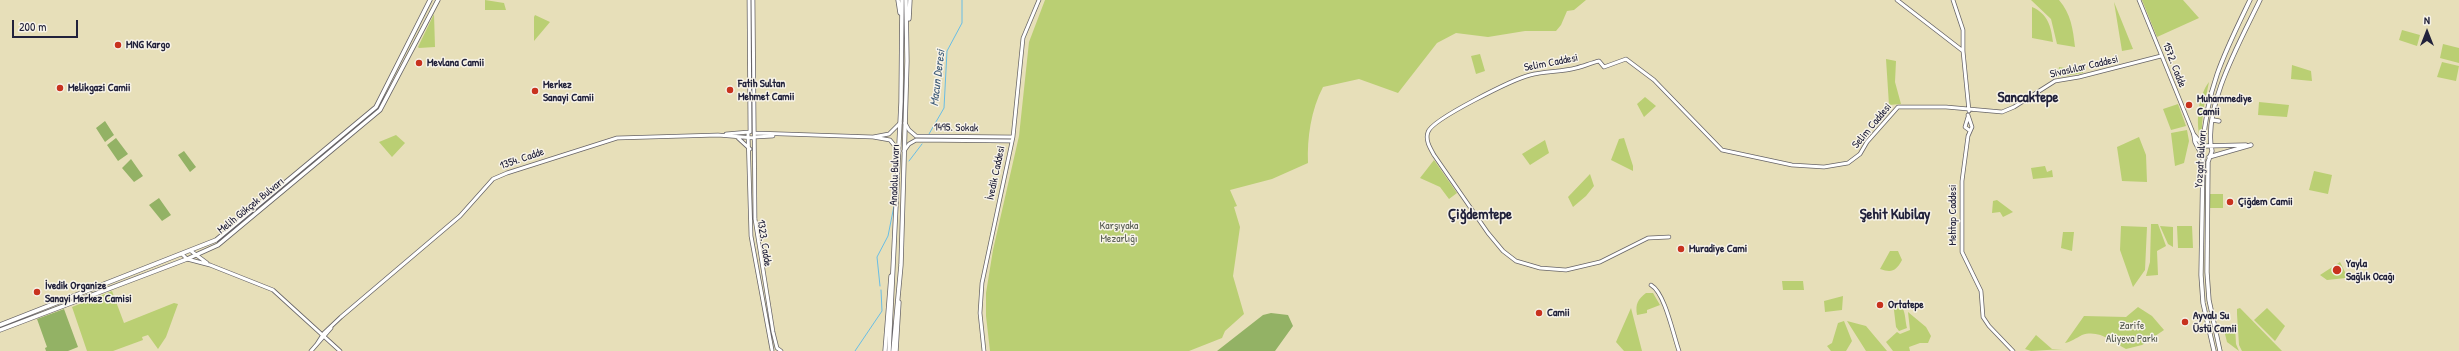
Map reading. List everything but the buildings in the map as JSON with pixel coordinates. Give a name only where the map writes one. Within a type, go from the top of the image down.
[{"type":"main road","name":"Melih Gökçek Bulvarı","points":[[0,326],[191,251],[216,240],[232,228],[375,108],[430,0]]},
{"type":"main road","name":"Melih Gökçek Bulvarı","points":[[0,330],[187,259],[218,245],[380,110],[438,0]]},
{"type":"main road","points":[[749,0],[749,126],[754,138],[755,219],[775,340],[781,351]]},
{"type":"main road","points":[[752,133],[755,88],[753,0]]},
{"type":"main road","points":[[898,0],[902,21]]},
{"type":"main road","name":"Anadolu Bulvarı","points":[[889,351],[899,151],[902,0]]},
{"type":"main road","name":"Anadolu Bulvarı","points":[[895,351],[906,123],[906,0]]},
{"type":"main road","points":[[907,30],[910,0]]},
{"type":"main road","name":"İvedik Caddesi","points":[[984,351],[980,313],[981,289],[1012,139],[1023,38],[1039,0]]},
{"type":"main road","points":[[1898,0],[1962,51]]},
{"type":"main road","points":[[1953,0],[1963,30],[1962,51],[1969,110]]},
{"type":"main road","name":"1572. Cadde","points":[[2139,0],[2194,135]]},
{"type":"main road","name":"Yozgat Bulvarı","points":[[2214,351],[2203,303],[2201,275],[2203,157],[2200,150],[2203,146],[2206,107],[2211,89],[2250,0]]},
{"type":"main road","name":"Yozgat Bulvarı","points":[[2220,351],[2209,300],[2207,272],[2208,167],[2209,157],[2212,151],[2210,146],[2213,120],[2222,84],[2260,0]]},
{"type":"main road","name":"Sivaslılar Caddesi","points":[[1969,110],[2002,112],[2014,107],[2055,80],[2079,77],[2162,56]]},
{"type":"main road","name":"Selim Caddesi","points":[[1669,237],[1648,238],[1600,262],[1566,270],[1540,268],[1516,261],[1503,251],[1488,233],[1434,155],[1428,142],[1428,132],[1432,125],[1446,116],[1511,81],[1531,74],[1575,68],[1599,61],[1604,66],[1608,66],[1626,59],[1654,80],[1722,150],[1805,167],[1831,167],[1855,159],[1898,107],[1946,107],[1969,110]]},
{"type":"main road","points":[[750,77],[755,77]]},
{"type":"main road","points":[[749,88],[755,88]]},
{"type":"main road","name":"Mehtap Caddesi","points":[[1969,110],[1968,124],[1972,127],[1968,130],[1962,181],[1962,252],[1981,291],[1982,314],[1989,326],[2013,351]]},
{"type":"main road","points":[[2213,120],[2219,121]]},
{"type":"main road","points":[[754,138],[777,136],[873,137],[892,132],[900,123]]},
{"type":"main road","name":"1495. Sokak","points":[[906,123],[908,130],[916,136],[927,138],[1012,139]]},
{"type":"main road","points":[[1968,124],[1968,130]]},
{"type":"main road","points":[[742,133],[749,126]]},
{"type":"main road","points":[[718,135],[752,133],[777,136]]},
{"type":"main road","name":"1323. Cadde","points":[[752,133],[749,138],[751,236],[772,350]]},
{"type":"main road","name":"1354. Cadde","points":[[311,351],[332,327],[460,216],[493,179],[507,173],[617,138],[718,135],[754,138]]},
{"type":"main road","points":[[2194,135],[2203,146],[2251,145],[2209,157],[2203,157]]},
{"type":"main road","points":[[2194,135],[2200,150]]},
{"type":"main road","points":[[737,137],[750,150]]},
{"type":"main road","name":"Anadolu Bulvarı","points":[[873,137],[886,139],[895,144],[899,151]]},
{"type":"main road","name":"1495. Sokak","points":[[904,151],[912,141],[927,138]]},
{"type":"main road","points":[[2202,167],[2208,167]]},
{"type":"main road","points":[[751,236],[757,236]]},
{"type":"main road","points":[[191,251],[210,265]]},
{"type":"main road","points":[[182,254],[187,259],[210,265],[273,290],[340,351]]},
{"type":"main road","points":[[885,351],[889,289],[894,267]]},
{"type":"main road","points":[[1652,285],[1658,289],[1663,298],[1679,351]]},
{"type":"main road","points":[[772,350],[781,351]]},
{"type":"green space","points":[[485,0],[504,3],[506,10],[485,10]]},
{"type":"green space","name":"Karşıyaka Mezarlığı","points":[[1045,0],[1586,0],[1574,10],[1567,11],[1561,25],[1556,31],[1525,31],[1488,37],[1456,33],[1437,43],[1398,93],[1359,79],[1323,87],[1315,105],[1311,124],[1308,144],[1308,163],[1272,179],[1230,190],[1237,206],[1234,207],[1240,227],[1233,276],[1244,314],[1225,331],[1222,338],[1189,351],[990,351],[986,316],[986,293],[993,250],[1019,136],[1029,42]]},
{"type":"green space","points":[[2031,0],[2059,0],[2069,16],[2075,47],[2057,44],[2051,19]]},
{"type":"green space","points":[[2142,0],[2183,0],[2199,18],[2157,37]]},
{"type":"green space","points":[[2114,2],[2133,49],[2122,51]]},
{"type":"green space","points":[[2032,7],[2042,13],[2048,21],[2053,42],[2032,38]]},
{"type":"green space","points":[[434,14],[435,47],[419,48],[418,47]]},
{"type":"green space","points":[[535,15],[550,22],[534,41],[534,17]]},
{"type":"green space","points":[[2402,30],[2420,35],[2417,46],[2399,40]]},
{"type":"green space","points":[[2443,44],[2459,48],[2459,63],[2440,58]]},
{"type":"green space","points":[[1480,54],[1485,71],[1476,74],[1471,56]]},
{"type":"green space","points":[[1886,59],[1896,61],[1895,82],[1901,104],[1889,105]]},
{"type":"green space","points":[[2442,62],[2459,66],[2456,81],[2437,77]]},
{"type":"green space","points":[[2292,65],[2311,71],[2312,81],[2291,79]]},
{"type":"green space","points":[[2059,67],[2083,71],[2083,73],[2058,77]]},
{"type":"green space","points":[[2209,82],[2203,111],[2201,141],[2198,127],[2200,102]]},
{"type":"green space","points":[[1645,97],[1656,106],[1644,117],[1637,104]]},
{"type":"green space","points":[[2259,102],[2289,105],[2287,117],[2258,115]]},
{"type":"green space","points":[[2178,104],[2186,126],[2171,130],[2163,109]]},
{"type":"green space","points":[[105,121],[114,135],[105,142],[96,128]]},
{"type":"green space","points":[[2187,130],[2189,141],[2184,163],[2175,166],[2171,133]]},
{"type":"green space","points":[[396,135],[405,143],[392,157],[379,142]]},
{"type":"green space","points":[[2139,137],[2146,155],[2147,182],[2122,181],[2117,147]]},
{"type":"green space","points":[[116,138],[128,154],[118,161],[107,145]]},
{"type":"green space","points":[[1624,138],[1633,166],[1633,171],[1611,160],[1619,139]]},
{"type":"green space","points":[[1545,140],[1549,153],[1530,165],[1522,154]]},
{"type":"green space","points":[[184,151],[196,167],[190,172],[178,155]]},
{"type":"green space","points":[[131,159],[143,176],[134,182],[122,168]]},
{"type":"green space","points":[[1434,160],[1457,193],[1449,199],[1440,187],[1420,178]]},
{"type":"green space","points":[[2045,166],[2047,172],[2052,170],[2053,177],[2033,179],[2031,168]]},
{"type":"green space","points":[[2314,171],[2332,175],[2328,194],[2309,190]]},
{"type":"green space","points":[[1590,174],[1594,186],[1586,196],[1573,207],[1568,197]]},
{"type":"green space","points":[[2209,194],[2223,194],[2223,208],[2208,208]]},
{"type":"green space","points":[[159,198],[171,215],[162,221],[149,205]]},
{"type":"green space","points":[[1997,200],[2013,212],[2003,217],[2000,212],[1992,213],[1993,201]]},
{"type":"green space","points":[[2151,224],[2158,224],[2166,246],[2157,251],[2158,275],[2146,276],[2150,262]]},
{"type":"green space","points":[[2121,226],[2147,227],[2145,270],[2133,287],[2120,250]]},
{"type":"green space","points":[[2160,226],[2173,227],[2173,247],[2168,244]]},
{"type":"green space","points":[[2177,226],[2192,226],[2193,248],[2178,248]]},
{"type":"green space","points":[[2063,232],[2074,232],[2072,251],[2061,248]]},
{"type":"green space","points":[[1890,251],[1898,251],[1902,260],[1896,269],[1888,271],[1880,269]]},
{"type":"green space","points":[[2340,262],[2347,276],[2346,278],[2327,280],[2320,275]]},
{"type":"green space","points":[[1782,281],[1803,281],[1804,290],[1783,290]]},
{"type":"green space","points":[[112,291],[124,323],[174,303],[178,304],[166,337],[158,349],[148,335],[142,337],[143,340],[113,351],[87,351],[72,307]]},
{"type":"green space","points":[[1646,293],[1653,293],[1660,305],[1647,310],[1647,313],[1637,315],[1636,308],[1638,302]]},
{"type":"green space","points":[[1843,296],[1842,310],[1825,312],[1824,301]]},
{"type":"green space","points":[[1893,302],[1901,306],[1905,316],[1907,328],[1899,331],[1896,327]]},
{"type":"green space","name":"Zarife Aliyeva Parkı","points":[[2138,307],[2152,316],[2164,330],[2142,345],[2126,349],[2106,337],[2094,334],[2082,335],[2065,343],[2084,316],[2126,317]]},
{"type":"green space","points":[[1631,308],[1642,351],[1624,351],[1616,342]]},
{"type":"green space","points":[[2240,308],[2282,351],[2242,351],[2239,345],[2237,314],[2237,309]]},
{"type":"green space","points":[[2267,308],[2285,326],[2275,341],[2254,320]]},
{"type":"green space","points":[[64,309],[78,347],[68,351],[46,351],[45,348],[47,347],[37,319]]},
{"type":"green space","points":[[1908,312],[1926,327],[1931,336],[1928,343],[1920,343],[1909,347],[1910,351],[1893,351],[1886,342],[1897,332],[1900,334],[1910,330]]},
{"type":"green space","points":[[1271,313],[1288,315],[1293,326],[1275,351],[1217,351],[1263,315]]},
{"type":"green space","points":[[1844,321],[1852,341],[1846,351],[1831,351],[1827,346],[1832,343],[1838,323]]},
{"type":"green space","points":[[1847,321],[1866,326],[1887,351],[1866,351]]},
{"type":"green space","points":[[2223,326],[2235,326],[2236,344],[2239,351],[2227,342]]},
{"type":"green space","points":[[2036,335],[2052,349],[2063,349],[2031,351],[2025,349]]},
{"type":"waterway","name":"Macun Deresi","points":[[929,134],[944,108],[947,51],[962,23],[962,0]]},
{"type":"waterway","name":"Macun Deresi","points":[[909,161],[922,144]]},
{"type":"waterway","name":"Macun Deresi","points":[[880,286],[877,257],[888,236],[894,206]]},
{"type":"waterway","name":"Macun Deresi","points":[[855,351],[882,311],[881,290]]},
{"type":"place","name":"MNG Kargo","points":[[118,45]]},
{"type":"place","name":"Mevlana Camii","points":[[419,63]]},
{"type":"place","name":"Melikgazi Camii","points":[[60,88]]},
{"type":"place","name":"Fatih Sultan Mehmet Camii","points":[[730,90]]},
{"type":"place","name":"Merkez Sanayi Camii","points":[[535,91]]},
{"type":"place","name":"Muhammediye Camii","points":[[2189,105]]},
{"type":"place","name":"Çiğdem Camii","points":[[2230,202]]},
{"type":"place","name":"Muradiye Cami","points":[[1681,249]]},
{"type":"place","name":"Yayla Sağlık Ocağı","points":[[2337,270]]},
{"type":"place","name":"İvedik Organize Sanayi Merkez Camisi","points":[[37,292]]},
{"type":"place","name":"Ortatepe","points":[[1880,305]]},
{"type":"place","name":"Camii","points":[[1539,313]]},
{"type":"place","name":"Ayvalı Su Üstü Camii","points":[[2185,322]]},
{"type":"district","name":"Sancaktepe","points":[[2028,98]]},
{"type":"district","name":"Çiğdemtepe","points":[[1480,215]]},
{"type":"district","name":"Şehit Kubilay","points":[[1895,215]]}]
